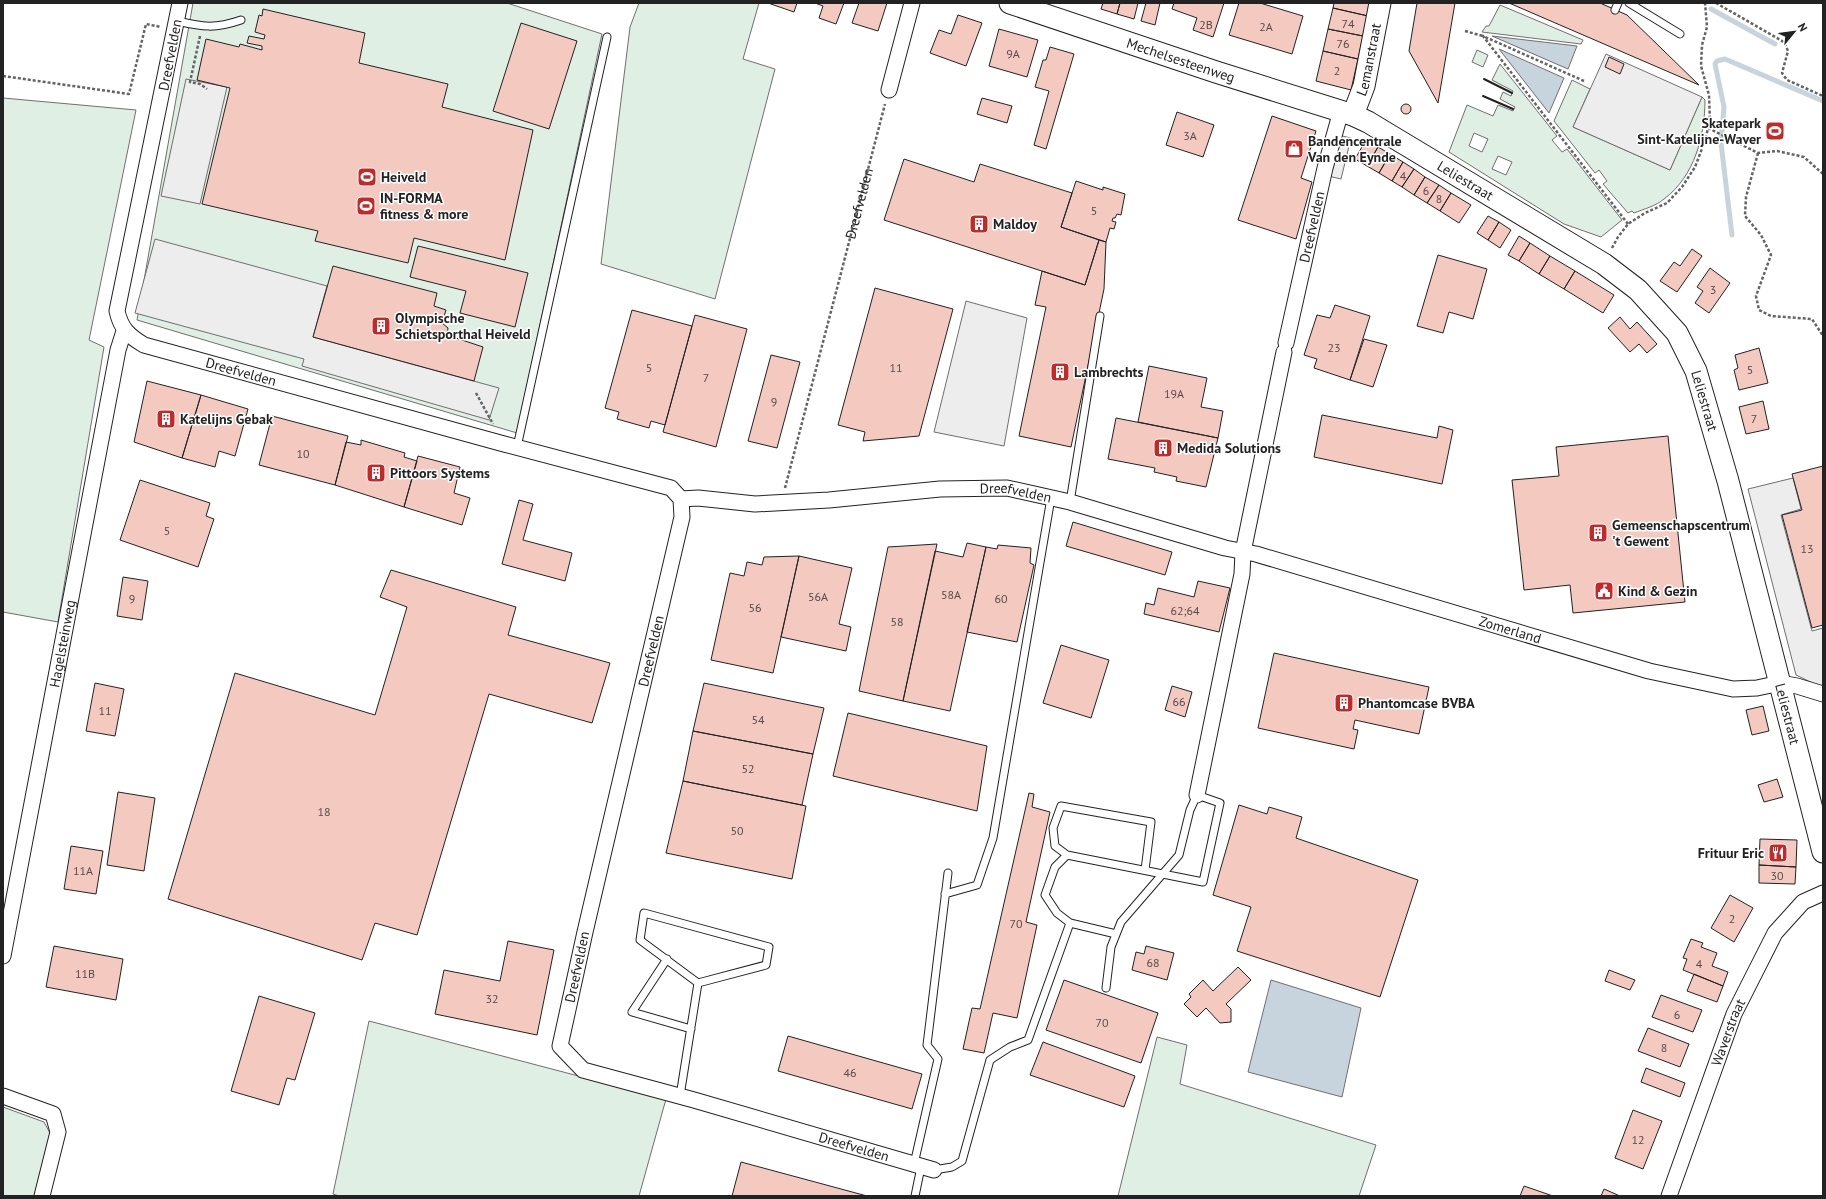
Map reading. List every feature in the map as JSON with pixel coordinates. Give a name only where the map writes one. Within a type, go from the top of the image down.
[{"type":"street","name":"Dreefvelden","points":[[180,3],[117,311],[119,323],[124,331],[144,345],[671,488],[681,499],[682,517],[585,932],[560,1046],[583,1070],[680,1096],[923,1167]]},
{"type":"street","points":[[889,90],[912,3]]},
{"type":"street","name":"Mechelsesteenweg","points":[[1010,3],[1208,70],[1347,113]]},
{"type":"street","name":"Lemanstraat","points":[[1347,113],[1364,86],[1380,3]]},
{"type":"street","name":"Dreefvelden","points":[[1197,795],[1242,574],[1243,552],[1285,347],[1325,168],[1347,113]]},
{"type":"street","name":"Leliestraat","points":[[1347,113],[1368,122],[1604,264],[1638,290],[1676,333],[1696,371],[1728,481],[1823,852]]},
{"type":"street","name":"Hagelsteinweg","points":[[3,956],[118,350],[124,331]]},
{"type":"street","name":"Dreefvelden","points":[[681,499],[698,498],[755,504],[976,488],[1007,488],[1070,502],[1243,552]]},
{"type":"street","name":"Zomerland","points":[[1243,552],[1256,554],[1649,671],[1733,689],[1757,688],[1780,683]]},
{"type":"street","points":[[1780,683],[1797,686],[1823,694]]},
{"type":"street","name":"Waverstraat","points":[[1669,1196],[1734,1014],[1775,933],[1803,902],[1823,893]]},
{"type":"street","points":[[3,1096],[53,1114],[58,1132],[42,1196]]},
{"type":"lane","points":[[1629,3],[1680,34]]},
{"type":"lane","points":[[176,25],[213,27],[241,20]]},
{"type":"lane","points":[[511,445],[607,37]]},
{"type":"lane","points":[[1070,502],[1100,316]]},
{"type":"lane","points":[[945,894],[977,885],[993,838],[1051,498]]},
{"type":"lane","points":[[1106,988],[1111,947],[1121,922],[1163,874],[1179,855],[1190,810],[1197,795],[1220,803],[1203,882],[1163,874],[1145,870],[1067,855],[1055,846],[1053,828],[1061,806],[1151,822],[1145,870]]},
{"type":"lane","points":[[1067,855],[1055,867],[1045,895],[1057,913],[1070,923],[1116,934]]},
{"type":"lane","points":[[915,1196],[923,1167],[938,1059],[927,1045],[948,873]]},
{"type":"lane","points":[[644,913],[769,947],[766,965],[698,983],[640,940],[644,913]]},
{"type":"lane","points":[[923,1167],[952,1167],[962,1161],[990,1060],[1010,1047],[1028,1040],[1070,923]]},
{"type":"lane","points":[[667,959],[632,1012],[691,1029]]},
{"type":"lane","points":[[680,1096],[698,983]]},
{"type":"path","points":[[1604,264],[1618,237],[1628,224],[1645,213],[1667,203],[1682,187],[1695,167],[1710,122],[1709,95],[1701,66],[1702,45],[1707,27],[1705,3]]},
{"type":"path","points":[[1716,3],[1784,42],[1788,51],[1782,73],[1787,80],[1823,96]]},
{"type":"path","points":[[3,76],[129,94],[146,24],[176,25]]},
{"type":"path","points":[[202,26],[190,82],[200,84],[207,89]]},
{"type":"path","points":[[1465,31],[1483,36],[1584,81]]},
{"type":"path","points":[[1483,36],[1628,224]]},
{"type":"path","name":"Dreefvelden","points":[[782,503],[889,90]]},
{"type":"path","points":[[1708,128],[1758,153],[1777,151],[1804,157],[1823,174]]},
{"type":"path","points":[[1758,153],[1746,197],[1745,216],[1761,235],[1771,255],[1756,296],[1759,310],[1771,316],[1812,319],[1823,336]]},
{"type":"path","points":[[476,393],[511,445]]},
{"type":"green space","name":"Heiveld","points":[[193,3],[507,3],[602,34],[517,433],[137,320]]},
{"type":"green space","points":[[639,3],[759,3],[743,59],[775,69],[715,299],[601,264],[630,27]]},
{"type":"green space","points":[[1500,5],[1583,40],[1581,44],[1482,32],[1486,26],[1489,26]]},
{"type":"green space","points":[[1477,50],[1488,55],[1483,67],[1472,62]]},
{"type":"green space","points":[[1500,64],[1557,136],[1552,140],[1562,152],[1567,149],[1622,220],[1601,237],[1564,224],[1449,152],[1467,105],[1493,116],[1498,105],[1513,111],[1515,107],[1500,99],[1503,92],[1511,96],[1513,91],[1492,80]],"holes":[[[1474,133],[1488,139],[1482,152],[1469,146]],[[1498,156],[1512,162],[1506,175],[1492,169]]]},
{"type":"green space","points":[[1572,80],[1590,89],[1573,127],[1670,170],[1702,97],[1705,100],[1703,127],[1696,154],[1691,167],[1675,190],[1657,204],[1634,213],[1632,211],[1628,213],[1603,184],[1607,181],[1599,170],[1595,173],[1554,121]]},
{"type":"green space","points":[[3,98],[136,110],[89,340],[104,347],[58,622],[3,612]]},
{"type":"green space","points":[[369,1021],[666,1099],[639,1196],[339,1196],[333,1194]]},
{"type":"green space","points":[[1157,1037],[1187,1045],[1180,1084],[1376,1145],[1359,1196],[1118,1196]]},
{"type":"green space","points":[[3,1107],[44,1122],[52,1137],[34,1196],[3,1196]]},
{"type":"shaded area","points":[[1492,36],[1577,46],[1568,69]]},
{"type":"shaded area","points":[[1499,49],[1564,78],[1549,113]]},
{"type":"shaded area","points":[[1606,54],[1702,97],[1670,170],[1573,127]]},
{"type":"shaded area","points":[[186,79],[227,87],[200,204],[161,196]]},
{"type":"shaded area","points":[[1338,135],[1351,138],[1341,179],[1328,176]]},
{"type":"shaded area","points":[[155,239],[327,286],[313,337],[499,388],[489,420],[302,366],[304,359],[135,313]]},
{"type":"shaded area","points":[[966,301],[1027,318],[1004,446],[934,432]]},
{"type":"shaded area","points":[[1793,478],[1801,509],[1781,515],[1812,631],[1823,628],[1823,688],[1796,675],[1748,489]]},
{"type":"shaded area","points":[[1271,980],[1361,1008],[1342,1097],[1248,1072]]},
{"type":"building","points":[[768,3],[797,3],[794,12]]},
{"type":"building","points":[[815,3],[844,3],[836,24],[819,18],[823,6]]},
{"type":"building","points":[[859,3],[887,3],[878,31],[852,23]]},
{"type":"building","points":[[1103,3],[1120,3],[1117,14],[1101,9]]},
{"type":"building","points":[[1120,3],[1138,3],[1134,19],[1117,14]]},
{"type":"building","points":[[1146,3],[1160,3],[1155,25],[1141,21]]},
{"type":"building","points":[[1174,3],[1224,3],[1213,37],[1193,30],[1197,18],[1172,9]]},
{"type":"building","points":[[1239,3],[1260,3],[1303,16],[1292,54],[1229,35]]},
{"type":"building","points":[[1334,3],[1371,3],[1368,16],[1333,8]]},
{"type":"building","points":[[1417,3],[1455,3],[1438,103],[1409,51]]},
{"type":"building","points":[[1509,3],[1600,3],[1627,15],[1699,85]]},
{"type":"building","points":[[1333,8],[1368,16],[1363,36],[1328,29]]},
{"type":"building","points":[[263,9],[365,33],[359,63],[448,84],[442,107],[533,130],[505,260],[414,238],[408,263],[315,241],[318,231],[202,204],[230,88],[197,80],[206,39],[239,47],[240,44],[262,50],[262,46],[247,43],[249,36],[264,39],[265,35],[255,32],[259,15],[262,16]]},
{"type":"building","points":[[958,15],[982,23],[966,66],[930,53],[939,30],[951,34]]},
{"type":"building","points":[[521,23],[577,41],[549,129],[493,111]]},
{"type":"building","points":[[999,29],[1038,40],[1027,77],[989,66]]},
{"type":"building","points":[[1328,29],[1363,36],[1358,59],[1323,51]]},
{"type":"building","points":[[1050,47],[1074,54],[1046,149],[1034,145],[1049,91],[1035,87],[1043,60],[1046,60]]},
{"type":"building","points":[[1323,51],[1358,59],[1351,90],[1316,81]]},
{"type":"building","points":[[1609,57],[1624,64],[1620,74],[1605,67]]},
{"type":"building","points":[[982,98],[1012,106],[1007,123],[977,114]]},
{"type":"building","points":[[1404,104],[1408,104],[1410,105],[1410,113],[1404,114],[1401,111],[1401,107]]},
{"type":"building","points":[[1177,112],[1214,125],[1203,157],[1166,145]]},
{"type":"building","points":[[1272,116],[1316,131],[1301,178],[1312,182],[1296,239],[1238,220]]},
{"type":"building","points":[[1366,140],[1378,147],[1367,166],[1355,159]]},
{"type":"building","points":[[1378,147],[1390,154],[1379,173],[1367,166]]},
{"type":"building","points":[[1390,154],[1403,162],[1392,181],[1379,173]]},
{"type":"building","name":"Maldoy","points":[[904,159],[974,182],[980,164],[1072,193],[1061,227],[1099,240],[1085,285],[884,220]]},
{"type":"building","points":[[1403,162],[1414,169],[1402,187],[1392,181]]},
{"type":"building","points":[[1414,169],[1425,177],[1414,195],[1402,187]]},
{"type":"building","points":[[1425,177],[1439,185],[1427,203],[1414,195]]},
{"type":"building","points":[[1076,181],[1103,190],[1103,187],[1125,194],[1121,215],[1117,214],[1115,218],[1113,218],[1112,221],[1116,222],[1114,229],[1110,228],[1106,242],[1061,227]]},
{"type":"building","points":[[1439,185],[1451,193],[1440,211],[1427,203]]},
{"type":"building","points":[[1451,193],[1471,205],[1459,223],[1440,211]]},
{"type":"building","points":[[1488,216],[1499,222],[1488,240],[1477,233]]},
{"type":"building","points":[[1499,222],[1511,230],[1500,248],[1488,240]]},
{"type":"building","points":[[1519,236],[1530,243],[1519,261],[1508,255]]},
{"type":"building","name":"Lambrechts","points":[[1099,240],[1106,242],[1104,289],[1071,447],[1019,436],[1046,307],[1035,305],[1042,271],[1085,285]]},
{"type":"building","points":[[1530,243],[1550,256],[1539,274],[1519,261]]},
{"type":"building","points":[[418,246],[528,273],[515,327],[460,313],[466,291],[410,277]]},
{"type":"building","points":[[1692,249],[1702,256],[1677,292],[1660,281],[1674,262],[1680,266]]},
{"type":"building","points":[[1438,255],[1487,269],[1473,319],[1449,312],[1443,333],[1417,326]]},
{"type":"building","points":[[1550,256],[1575,271],[1564,289],[1539,274]]},
{"type":"building","name":"Olympische Schietsporthal Heiveld","points":[[333,266],[437,293],[434,306],[446,310],[442,323],[448,328],[447,335],[483,347],[474,381],[313,337]]},
{"type":"building","points":[[1710,268],[1730,283],[1709,313],[1695,303],[1703,291],[1697,287]]},
{"type":"building","points":[[1575,271],[1614,295],[1603,313],[1564,289]]},
{"type":"building","points":[[875,288],[953,309],[919,436],[863,441],[865,432],[838,425]]},
{"type":"building","points":[[1335,305],[1370,316],[1350,380],[1314,368],[1317,359],[1304,355],[1317,315],[1330,318]]},
{"type":"building","points":[[632,310],[692,326],[665,425],[651,421],[649,428],[617,419],[619,412],[605,408]]},
{"type":"building","points":[[695,315],[747,329],[716,447],[663,432]]},
{"type":"building","points":[[1620,317],[1630,329],[1637,322],[1657,344],[1647,353],[1639,344],[1630,352],[1608,328]]},
{"type":"building","points":[[1364,339],[1387,345],[1373,387],[1350,380]]},
{"type":"building","points":[[1759,348],[1768,383],[1739,390],[1734,370],[1738,368],[1735,355]]},
{"type":"building","points":[[771,355],[800,362],[777,448],[748,441]]},
{"type":"building","points":[[1149,366],[1207,378],[1201,407],[1223,411],[1218,438],[1138,422]]},
{"type":"building","name":"Katelijns Gebak","points":[[147,381],[201,395],[182,458],[134,442]]},
{"type":"building","points":[[201,395],[248,409],[235,456],[219,451],[215,467],[182,458]]},
{"type":"building","points":[[1763,401],[1769,429],[1746,434],[1739,407]]},
{"type":"building","points":[[1322,415],[1437,438],[1439,426],[1453,430],[1442,484],[1314,457]]},
{"type":"building","points":[[272,416],[348,436],[335,485],[259,465]]},
{"type":"building","name":"Medida Solutions","points":[[1116,418],[1218,438],[1206,487],[1176,481],[1177,477],[1154,472],[1155,468],[1108,459]]},
{"type":"building","name":"Gemeenschapscentrum 't Gewent","points":[[1668,436],[1685,602],[1573,613],[1570,585],[1524,590],[1512,480],[1559,476],[1556,447]]},
{"type":"building","name":"Pittoors Systems","points":[[361,440],[405,453],[404,457],[417,461],[404,507],[335,485],[346,442],[361,445]]},
{"type":"building","points":[[418,456],[460,467],[454,493],[470,498],[462,525],[404,507]]},
{"type":"building","points":[[1823,466],[1823,625],[1812,628],[1782,515],[1802,510],[1792,474]]},
{"type":"building","points":[[140,480],[210,503],[206,516],[214,519],[198,567],[120,540]]},
{"type":"building","points":[[519,500],[533,504],[523,540],[572,553],[565,581],[502,564]]},
{"type":"building","points":[[1073,522],[1172,552],[1165,575],[1066,546]]},
{"type":"building","points":[[967,543],[986,547],[950,711],[903,701],[935,551],[963,557]]},
{"type":"building","points":[[937,544],[903,701],[859,691],[888,547]]},
{"type":"building","points":[[998,545],[1031,548],[1030,563],[1034,565],[1017,642],[967,632],[986,547],[997,549]]},
{"type":"building","points":[[799,556],[773,673],[711,660],[730,573],[744,576],[747,562],[762,565],[764,557]]},
{"type":"building","points":[[799,556],[852,568],[839,624],[851,627],[846,651],[781,637]]},
{"type":"building","points":[[391,570],[516,607],[508,635],[610,663],[592,723],[489,694],[417,935],[375,923],[362,960],[168,899],[235,673],[375,715],[407,607],[380,597]]},
{"type":"building","points":[[123,577],[148,581],[142,620],[117,616]]},
{"type":"building","points":[[1198,581],[1230,588],[1219,632],[1144,614],[1146,603],[1154,605],[1158,588],[1194,597]]},
{"type":"building","points":[[1061,645],[1109,660],[1091,718],[1043,703]]},
{"type":"building","name":"Phantomcase BVBA","points":[[1274,653],[1429,687],[1419,734],[1355,720],[1353,729],[1358,730],[1354,749],[1258,728]]},
{"type":"building","points":[[95,683],[124,689],[115,736],[86,731]]},
{"type":"building","points":[[704,683],[824,708],[813,754],[693,731]]},
{"type":"building","points":[[1172,686],[1192,692],[1185,717],[1165,710]]},
{"type":"building","points":[[1763,706],[1769,731],[1752,735],[1746,710]]},
{"type":"building","points":[[848,713],[987,746],[977,811],[833,776]]},
{"type":"building","points":[[693,731],[813,754],[802,805],[683,781]]},
{"type":"building","points":[[1777,779],[1783,797],[1764,802],[1758,785]]},
{"type":"building","points":[[683,781],[806,806],[792,879],[666,853]]},
{"type":"building","points":[[118,792],[155,798],[144,871],[107,865]]},
{"type":"building","points":[[1029,793],[1034,794],[1032,807],[1050,812],[1026,922],[1037,925],[1017,1018],[993,1013],[984,1053],[963,1049],[972,1008],[980,1009]]},
{"type":"building","points":[[1239,805],[1267,814],[1269,807],[1302,817],[1296,838],[1418,880],[1380,997],[1237,951],[1251,907],[1213,895]]},
{"type":"building","name":"Frituur Eric","points":[[1760,839],[1797,840],[1796,867],[1759,865]]},
{"type":"building","points":[[71,846],[103,851],[96,894],[64,889]]},
{"type":"building","points":[[1759,865],[1796,867],[1795,884],[1759,883]]},
{"type":"building","points":[[1730,895],[1753,908],[1734,942],[1711,928]]},
{"type":"building","points":[[1691,939],[1703,943],[1701,947],[1717,953],[1712,966],[1728,972],[1723,986],[1683,970],[1687,959],[1683,958]]},
{"type":"building","points":[[508,941],[554,950],[537,1035],[435,1014],[444,970],[500,981]]},
{"type":"building","points":[[54,946],[123,959],[116,1000],[46,987]]},
{"type":"building","points":[[1146,946],[1174,953],[1167,980],[1132,970],[1136,952],[1144,954]]},
{"type":"building","points":[[1238,967],[1251,980],[1226,1004],[1231,1009],[1231,1022],[1220,1023],[1206,1008],[1197,1017],[1184,1004],[1191,997],[1189,994],[1203,980],[1213,991]]},
{"type":"building","points":[[1609,970],[1635,980],[1630,990],[1605,981]]},
{"type":"building","points":[[1694,974],[1723,986],[1717,1002],[1687,991]]},
{"type":"building","points":[[1064,980],[1158,1013],[1141,1063],[1046,1030]]},
{"type":"building","points":[[1661,995],[1702,1010],[1693,1032],[1652,1017]]},
{"type":"building","points":[[259,996],[315,1013],[295,1080],[287,1078],[279,1105],[231,1091]]},
{"type":"building","points":[[1648,1028],[1689,1044],[1680,1067],[1638,1051]]},
{"type":"building","points":[[788,1036],[922,1074],[912,1109],[778,1071]]},
{"type":"building","points":[[1043,1042],[1135,1076],[1124,1107],[1030,1075]]},
{"type":"building","points":[[1646,1068],[1685,1083],[1680,1097],[1641,1082]]},
{"type":"building","points":[[1633,1110],[1662,1121],[1643,1169],[1615,1158]]},
{"type":"building","points":[[741,1162],[867,1196],[732,1196]]},
{"type":"building","points":[[1524,1186],[1553,1196],[1520,1196]]},
{"type":"building","points":[[1604,1189],[1620,1196],[1601,1196]]},
{"type":"waterway","points":[[1711,9],[1775,44]]},
{"type":"waterway","points":[[1732,235],[1721,143],[1724,107],[1715,64],[1717,61],[1725,59],[1823,101]]},
{"type":"wall","points":[[1484,79],[1512,93]]},
{"type":"wall","points":[[1483,96],[1513,109]]},
{"type":"place","name":"Skatepark Sint-Katelijne-Waver","points":[[1775,131]]},
{"type":"place","name":"Bandencentrale Van den Eynde","points":[[1294,149]]},
{"type":"place","name":"Heiveld","points":[[367,177]]},
{"type":"place","name":"IN-FORMA fitness & more","points":[[366,206]]},
{"type":"place","name":"Maldoy","points":[[979,224]]},
{"type":"place","name":"Olympische Schietsporthal Heiveld","points":[[381,326]]},
{"type":"place","name":"Lambrechts","points":[[1060,372]]},
{"type":"place","name":"Katelijns Gebak","points":[[166,419]]},
{"type":"place","name":"Medida Solutions","points":[[1163,448]]},
{"type":"place","name":"Pittoors Systems","points":[[376,473]]},
{"type":"place","name":"Gemeenschapscentrum 't Gewent","points":[[1598,533]]},
{"type":"place","name":"Kind & Gezin","points":[[1604,591]]},
{"type":"place","name":"Phantomcase BVBA","points":[[1344,703]]},
{"type":"place","name":"Frituur Eric","points":[[1778,853]]}]
